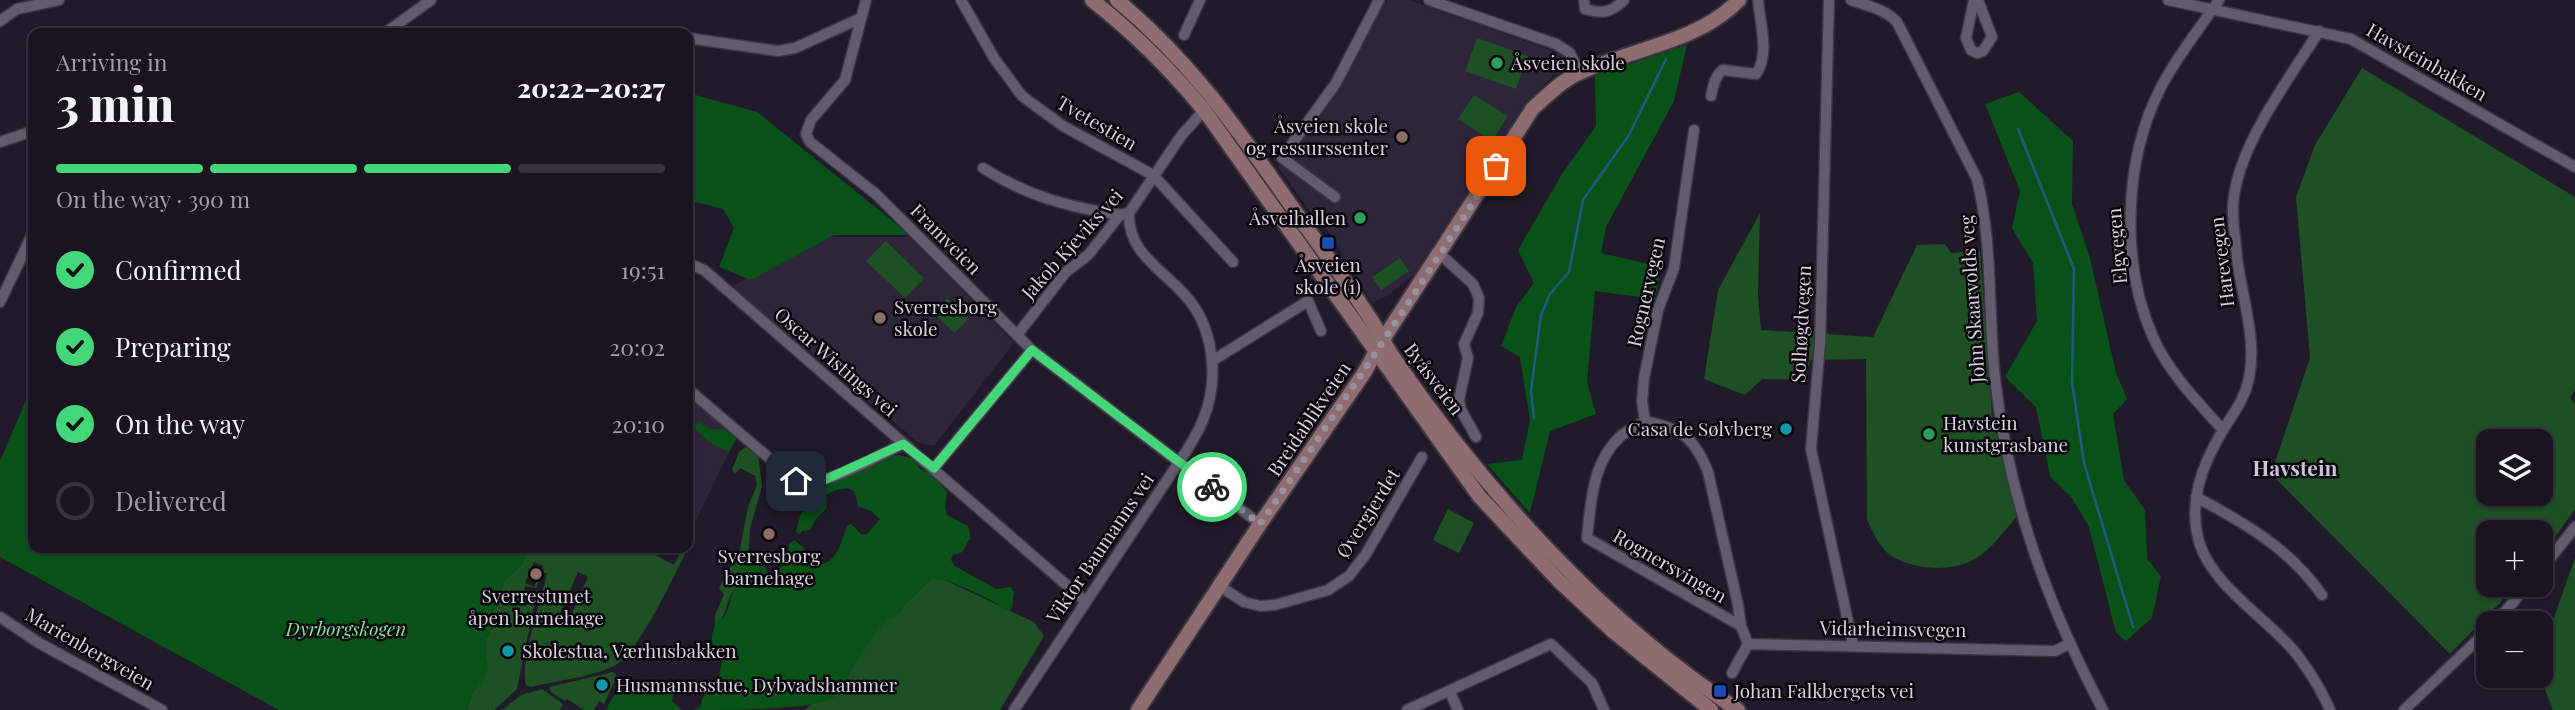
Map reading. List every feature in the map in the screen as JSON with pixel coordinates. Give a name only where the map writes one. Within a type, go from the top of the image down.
[{"type":"main road","name":"Byåsveien","points":[[1092,0],[1142,41],[1204,110],[1379,346],[1518,517],[1619,619],[1738,710]]},
{"type":"main road","name":"Byåsveien","points":[[1117,0],[1171,49],[1226,113],[1373,323],[1379,346],[1479,496],[1559,581],[1614,632],[1711,710]]},
{"type":"main road","name":"Breidablikveien","points":[[1139,710],[1260,524],[1364,373],[1533,108],[1555,88],[1579,72],[1705,26],[1739,0]]},
{"type":"street","points":[[0,21],[17,9],[59,0]]},
{"type":"street","points":[[392,28],[431,0]]},
{"type":"street","points":[[693,39],[778,51],[794,48],[861,18],[866,0]]},
{"type":"street","name":"Tvetestien","points":[[961,0],[994,58],[1022,96],[1062,126],[1153,175],[1233,262]]},
{"type":"street","points":[[1184,35],[1200,0]]},
{"type":"street","points":[[1335,197],[1282,158],[1336,83],[1379,0]]},
{"type":"street","points":[[1429,0],[1556,44],[1570,53],[1579,72]]},
{"type":"street","points":[[1584,0],[1585,9],[1599,13],[1614,10],[1624,0]]},
{"type":"street","points":[[1711,96],[1719,73],[1723,70],[1756,74],[1762,66],[1764,54],[1758,0]]},
{"type":"street","name":"Solhøgdvegen","points":[[1829,0],[1820,344],[1811,449],[1853,645]]},
{"type":"street","name":"John Skaarvolds veg","points":[[1851,0],[1880,9],[1890,14],[1897,22],[1977,178],[1986,231],[1995,381],[2011,480],[2042,578],[2069,644],[2103,710]]},
{"type":"street","points":[[1976,0],[1992,37],[1989,46],[1977,53],[1971,50],[1966,38],[1976,0]]},
{"type":"street","name":"Havsteinbakken","points":[[2168,0],[2351,39],[2575,167]]},
{"type":"street","name":"Elgvegen","points":[[2219,0],[2161,88],[2138,145],[2129,211],[2137,282],[2153,337],[2179,381],[2223,430]]},
{"type":"street","name":"Framveien","points":[[861,18],[845,80],[811,120],[806,134],[810,142],[877,195],[1032,350],[1260,524]]},
{"type":"street","name":"Harevegen","points":[[2319,31],[2243,159],[2233,205],[2252,357],[2241,404],[2223,430],[2197,486],[2196,525],[2201,547],[2210,565],[2295,652],[2330,710]]},
{"type":"street","name":"Jakob Kjeviks vei","points":[[1017,335],[1052,288],[1124,214],[1181,135],[1204,110]]},
{"type":"street","name":"Rognervegen","points":[[1645,421],[1642,401],[1644,378],[1658,310],[1674,268],[1694,130]]},
{"type":"street","points":[[0,142],[28,133]]},
{"type":"street","points":[[983,168],[1004,181],[1055,203],[1124,214]]},
{"type":"street","name":"Viktor Baumanns vei","points":[[1014,710],[1179,462],[1203,420],[1211,386],[1212,361],[1204,326],[1195,307],[1140,251],[1124,214]]},
{"type":"street","points":[[0,302],[28,243]]},
{"type":"street","points":[[1440,254],[1449,259],[1473,284],[1479,298],[1478,313],[1464,344],[1468,358],[1459,400],[1461,410],[1476,437]]},
{"type":"street","name":"Oscar Wistings vei","points":[[693,265],[704,270],[1085,601]]},
{"type":"street","points":[[1212,361],[1308,301],[1321,331]]},
{"type":"street","points":[[934,468],[1032,350]]},
{"type":"street","points":[[693,393],[801,483],[820,482],[903,444]]},
{"type":"street","name":"Rognersvingen","points":[[1741,626],[1587,538],[1592,491],[1600,462],[1621,436],[1645,421],[1669,426],[1687,436],[1700,452],[1708,472],[1741,626],[1748,644]]},
{"type":"street","name":"Øvergjerdet","points":[[1221,586],[1244,601],[1260,606],[1275,605],[1328,590],[1349,576],[1366,554],[1422,457]]},
{"type":"street","points":[[2196,497],[2236,519],[2284,553],[2302,568],[2322,595]]},
{"type":"street","points":[[2553,555],[2575,527]]},
{"type":"street","points":[[2505,611],[2518,597]]},
{"type":"street","name":"Marienbergveien","points":[[0,617],[39,643],[162,710]]},
{"type":"street","points":[[2404,710],[2476,641]]},
{"type":"street","points":[[1407,710],[1551,644],[1592,683],[1604,710]]},
{"type":"street","points":[[1732,673],[1748,644]]},
{"type":"street","name":"Vidarheimsvegen","points":[[1748,644],[2055,651],[2069,644]]},
{"type":"street","points":[[1450,692],[1458,710]]},
{"type":"shaded area","name":"Åsveien skole og ressurssenter","points":[[1387,0],[1409,0],[1556,52],[1563,56],[1565,68],[1526,102],[1415,273],[1389,295],[1372,303],[1324,225],[1321,227],[1278,167],[1320,113],[1381,3],[1385,4]]},
{"type":"shaded area","name":"Sverresborg skole","points":[[821,237],[910,237],[1014,343],[934,446],[919,443],[731,287]]},
{"type":"shaded area","points":[[693,399],[736,438],[693,527]]},
{"type":"green space","name":"Åsveien skole","points":[[1477,38],[1528,56],[1516,89],[1465,71]]},
{"type":"green space","points":[[1687,45],[1674,101],[1606,227],[1601,253],[1661,267],[1655,299],[1595,291],[1587,382],[1596,414],[1550,431],[1530,513],[1487,464],[1522,460],[1530,420],[1520,357],[1501,346],[1516,307],[1534,283],[1518,250],[1562,174],[1596,126],[1595,76]]},
{"type":"green space","points":[[2362,68],[2575,197],[2575,391],[2570,397],[2575,404],[2575,509],[2553,540],[2553,520],[2476,520],[2476,597],[2505,597],[2492,611],[2476,611],[2476,627],[2450,654],[2271,474],[2310,358],[2296,197],[2315,145]]},
{"type":"green space","points":[[2019,92],[2073,141],[2072,204],[2090,258],[2116,373],[2127,399],[2113,414],[2124,480],[2145,510],[2147,559],[2161,576],[2152,618],[2126,641],[2116,633],[2089,527],[2072,498],[2050,476],[2036,407],[2005,377],[2037,321],[2033,263],[2012,228],[2020,191],[1985,104]]},
{"type":"green space","points":[[693,94],[757,112],[910,235],[834,235],[751,280],[719,267],[734,228],[723,209],[693,201]]},
{"type":"green space","points":[[1474,95],[1508,116],[1492,141],[1458,119]]},
{"type":"green space","points":[[1760,213],[1758,294],[1761,330],[1873,337],[1917,245],[1945,244],[1951,253],[1980,251],[1992,416],[2017,516],[1992,545],[1975,559],[1946,568],[1914,565],[1890,555],[1875,536],[1867,519],[1866,359],[1810,360],[1806,380],[1762,379],[1745,395],[1704,379],[1718,290]]},
{"type":"green space","points":[[886,241],[924,278],[905,298],[866,261]]},
{"type":"green space","points":[[1400,258],[1409,271],[1381,290],[1372,277]]},
{"type":"green space","points":[[947,298],[968,319],[955,333],[933,313]]},
{"type":"green space","name":"Dyrborgskogen","points":[[28,396],[28,553],[526,553],[522,565],[505,580],[494,607],[492,628],[486,639],[485,655],[488,667],[484,680],[473,692],[467,710],[279,710],[0,557],[0,461]]},
{"type":"green space","points":[[701,423],[710,429],[728,430],[737,438],[729,452],[710,443],[693,425]]},
{"type":"green space","points":[[745,447],[758,454],[762,486],[750,529],[748,563],[743,563],[736,577],[736,587],[715,627],[715,615],[724,594],[719,588],[735,559],[738,559],[748,507],[757,485],[755,476],[740,468],[735,474],[732,470],[739,452]]},
{"type":"green space","points":[[899,455],[915,459],[920,469],[938,476],[938,481],[947,492],[947,515],[968,526],[971,538],[962,551],[953,554],[951,560],[955,566],[996,589],[1010,587],[1014,592],[1012,608],[1009,611],[963,587],[945,580],[932,579],[900,613],[880,628],[843,687],[832,699],[786,707],[694,710],[701,706],[704,697],[719,678],[722,662],[713,645],[713,631],[728,610],[736,587],[735,578],[743,563],[756,561],[774,576],[787,560],[789,544],[794,540],[805,549],[802,565],[816,559],[820,564],[826,563],[838,550],[847,526],[851,524],[862,535],[867,534],[880,519],[871,511],[858,506],[853,490],[841,489],[826,495],[827,508],[815,520],[810,530],[800,534],[796,532],[801,513],[805,510],[806,499],[795,495],[772,479],[770,474],[774,467],[804,489],[809,489],[815,484],[832,482],[836,476],[861,466],[874,465],[884,458]]},
{"type":"green space","points":[[1448,509],[1474,523],[1459,553],[1433,540]]},
{"type":"green space","points":[[526,553],[651,553],[674,565],[680,553],[685,553],[645,630],[624,659],[595,673],[530,687],[526,685],[526,662],[547,573],[540,573],[543,566],[534,562],[525,583],[534,587],[541,577],[536,588],[526,586],[524,589],[533,594],[535,601],[517,689],[494,710],[467,710],[473,692],[484,679],[486,639],[492,628],[494,607],[505,579],[522,565]],"holes":[[[578,572],[588,577],[569,620],[559,616]]]},
{"type":"green space","points":[[2575,558],[2575,710],[2553,710],[2544,688],[2553,688],[2553,621]]},
{"type":"green space","points":[[934,575],[1034,622],[1044,636],[1000,710],[805,710],[853,663],[882,623]]},
{"type":"green space","points":[[613,672],[617,676],[604,704],[599,701],[594,710],[584,710],[567,699],[565,701],[551,692],[549,687]]},
{"type":"green space","points":[[649,685],[656,689],[674,690],[672,701],[682,710],[606,710],[619,690]]},
{"type":"green space","points":[[542,689],[563,704],[560,710],[502,710],[521,695]]},
{"type":"waterway","points":[[1534,418],[1531,391],[1541,315],[1550,294],[1569,272],[1583,200],[1629,135],[1666,59]]},
{"type":"waterway","points":[[2018,129],[2074,269],[2072,382],[2084,463],[2133,627]]},
{"type":"way so far","points":[[1212,487],[1260,524],[1364,373],[1496,166]]},
{"type":"place","name":"Åsveien skole","points":[[1497,63]]},
{"type":"place","name":"Åsveien skole og ressurssenter","points":[[1402,137]]},
{"type":"place","name":"Åsveihallen","points":[[1360,218]]},
{"type":"place","name":"Åsveien skole (1)","points":[[1328,243]]},
{"type":"place","name":"Sverresborg skole","points":[[880,318]]},
{"type":"place","name":"Casa de Sølvberg","points":[[1786,429]]},
{"type":"place","name":"Havstein kunstgrasbane","points":[[1929,434]]},
{"type":"place","name":"Sverresborg barnehage","points":[[769,534]]},
{"type":"place","name":"Sverrestunet åpen barnehage","points":[[536,574]]},
{"type":"place","name":"Skolestua, Værhusbakken","points":[[508,651]]},
{"type":"place","name":"Husmannsstue, Dybvadshammer","points":[[602,685]]},
{"type":"place","name":"Johan Falkbergets vei","points":[[1720,691]]},
{"type":"district","name":"Havstein","points":[[2295,469]]},
{"type":"route","points":[[796,481],[806,484],[820,482],[903,444],[934,468],[1032,350],[1212,487]]}]
